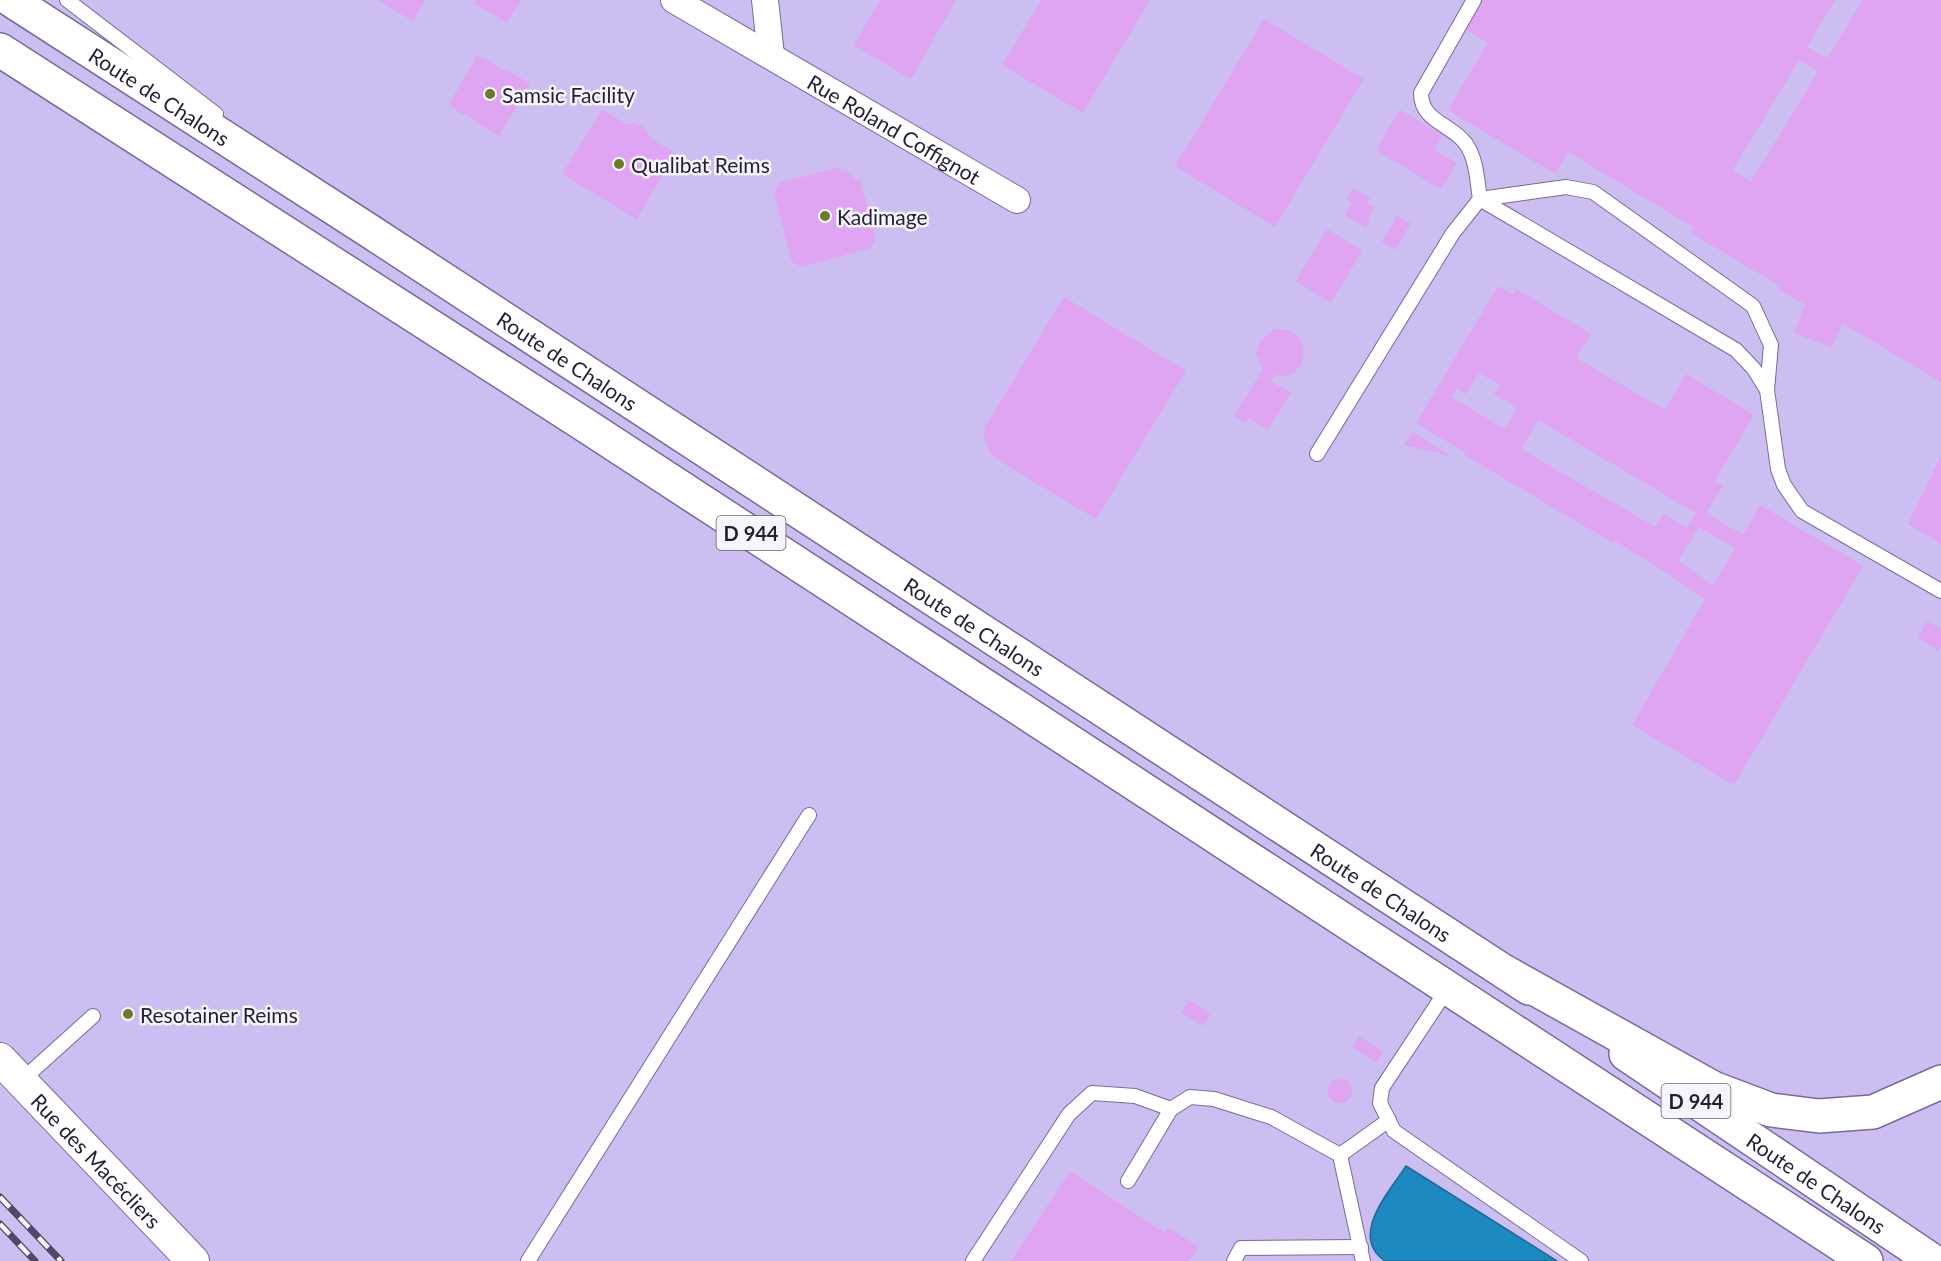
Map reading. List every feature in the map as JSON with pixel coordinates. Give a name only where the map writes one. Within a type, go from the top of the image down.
[{"type":"main road","name":"Route de Chalons","points":[[11,0],[368,230],[1505,972],[1933,1261]]},
{"type":"main road","name":"Route de Chalons","points":[[0,50],[588,427],[1866,1261]]},
{"type":"main road","points":[[1505,972],[1713,1088],[1771,1110],[1819,1116],[1874,1112],[1941,1082]]},
{"type":"street","name":"Rue Roland Coffignot","points":[[674,0],[1017,200]]},
{"type":"street","points":[[765,0],[771,55]]},
{"type":"street","name":"Rue des Macécliers","points":[[0,1059],[193,1261]]},
{"type":"lane","points":[[67,0],[368,230]]},
{"type":"lane","points":[[1474,0],[1421,93],[1421,104],[1425,111],[1466,144],[1475,164],[1480,199]]},
{"type":"lane","points":[[1317,454],[1453,233],[1480,199],[1566,187],[1593,192],[1753,306],[1771,345],[1767,390],[1778,469],[1784,485],[1802,511],[1941,591]]},
{"type":"lane","points":[[1480,199],[1736,350],[1754,369],[1767,390]]},
{"type":"lane","points":[[528,1261],[809,815]]},
{"type":"lane","points":[[1448,987],[1382,1089],[1380,1103],[1394,1131],[1581,1261]]},
{"type":"lane","points":[[21,1081],[93,1016]]},
{"type":"lane","points":[[974,1261],[1069,1113],[1092,1093],[1135,1096],[1171,1109]]},
{"type":"lane","points":[[1128,1181],[1171,1109],[1191,1097],[1214,1099],[1271,1118],[1340,1155],[1362,1254],[1241,1248],[1234,1261]]},
{"type":"lane","points":[[1340,1155],[1389,1120]]},
{"type":"shaded area","points":[[0,0],[1941,0],[1941,1261],[0,1261]]},
{"type":"water","points":[[1406,1166],[1557,1261],[1385,1261],[1375,1251],[1370,1239],[1371,1227],[1383,1200]]},
{"type":"building","points":[[378,0],[426,0],[413,21]]},
{"type":"building","name":"Samsic Facility","points":[[476,0],[521,0],[507,23],[474,3]]},
{"type":"building","points":[[880,0],[956,0],[911,79],[854,45]]},
{"type":"building","points":[[1041,0],[1150,0],[1083,113],[1002,65]]},
{"type":"building","points":[[1483,0],[1835,0],[1807,47],[1827,58],[1863,0],[1941,0],[1941,382],[1842,323],[1832,348],[1794,333],[1805,304],[1778,290],[1780,286],[1691,233],[1693,227],[1568,152],[1555,174],[1448,110],[1488,43],[1465,30]],"holes":[[[1799,60],[1818,72],[1751,181],[1732,171]]]},
{"type":"building","points":[[1264,19],[1364,79],[1275,227],[1175,166]]},
{"type":"building","name":"Samsic Facility","points":[[477,56],[489,60],[504,72],[506,69],[530,84],[499,136],[475,122],[476,120],[458,112],[449,104]]},
{"type":"building","name":"Qualibat Reims","points":[[602,109],[627,125],[634,123],[642,126],[650,138],[676,154],[636,219],[562,174]]},
{"type":"building","points":[[1400,110],[1443,135],[1434,150],[1457,163],[1441,189],[1376,150]]},
{"type":"building","name":"Kadimage","points":[[840,167],[841,172],[846,171],[855,180],[860,179],[876,239],[871,248],[802,267],[792,262],[774,193],[779,183]]},
{"type":"building","points":[[1353,188],[1370,198],[1367,203],[1375,207],[1367,219],[1370,221],[1366,228],[1345,215],[1352,203],[1346,200]]},
{"type":"building","points":[[1397,216],[1411,223],[1395,250],[1382,242]]},
{"type":"building","points":[[1327,229],[1362,251],[1331,303],[1296,281]]},
{"type":"building","points":[[1498,286],[1513,294],[1516,289],[1591,334],[1576,358],[1665,410],[1686,374],[1754,415],[1714,482],[1723,486],[1706,513],[1743,535],[1760,505],[1863,566],[1734,785],[1632,725],[1705,599],[1615,541],[1613,543],[1464,455],[1466,453],[1416,423]],"holes":[[[1479,373],[1500,385],[1494,394],[1517,408],[1505,429],[1451,397],[1457,388],[1466,394]],[[1538,420],[1696,513],[1687,528],[1663,514],[1655,527],[1521,449]],[[1699,527],[1735,548],[1713,585],[1678,561]]]},
{"type":"building","points":[[1064,297],[1186,371],[1096,519],[996,459],[989,451],[984,439],[985,427]]},
{"type":"building","points":[[1274,329],[1287,330],[1296,334],[1302,342],[1304,353],[1302,363],[1296,371],[1287,376],[1274,375],[1271,381],[1291,393],[1268,430],[1248,418],[1246,423],[1234,416],[1263,369],[1256,354],[1260,341]]},
{"type":"building","points":[[1412,432],[1452,456],[1404,445]]},
{"type":"building","points":[[1941,457],[1941,544],[1908,524]]},
{"type":"building","points":[[1927,621],[1941,629],[1939,651],[1918,638]]},
{"type":"building","points":[[1189,1000],[1210,1014],[1203,1026],[1181,1012]]},
{"type":"building","points":[[1359,1036],[1383,1052],[1377,1063],[1352,1047]]},
{"type":"building","points":[[1340,1079],[1349,1082],[1352,1091],[1349,1100],[1340,1103],[1331,1100],[1328,1091],[1331,1082]]},
{"type":"building","points":[[1070,1171],[1165,1233],[1169,1228],[1199,1247],[1189,1261],[1011,1261]]},
{"type":"railway","points":[[0,1197],[61,1261]]},
{"type":"railway","points":[[0,1224],[35,1261]]},
{"type":"place","name":"Samsic Facility","points":[[490,94]]},
{"type":"place","name":"Qualibat Reims","points":[[619,164]]},
{"type":"place","name":"Kadimage","points":[[825,216]]},
{"type":"place","name":"Resotainer Reims","points":[[128,1014]]}]
